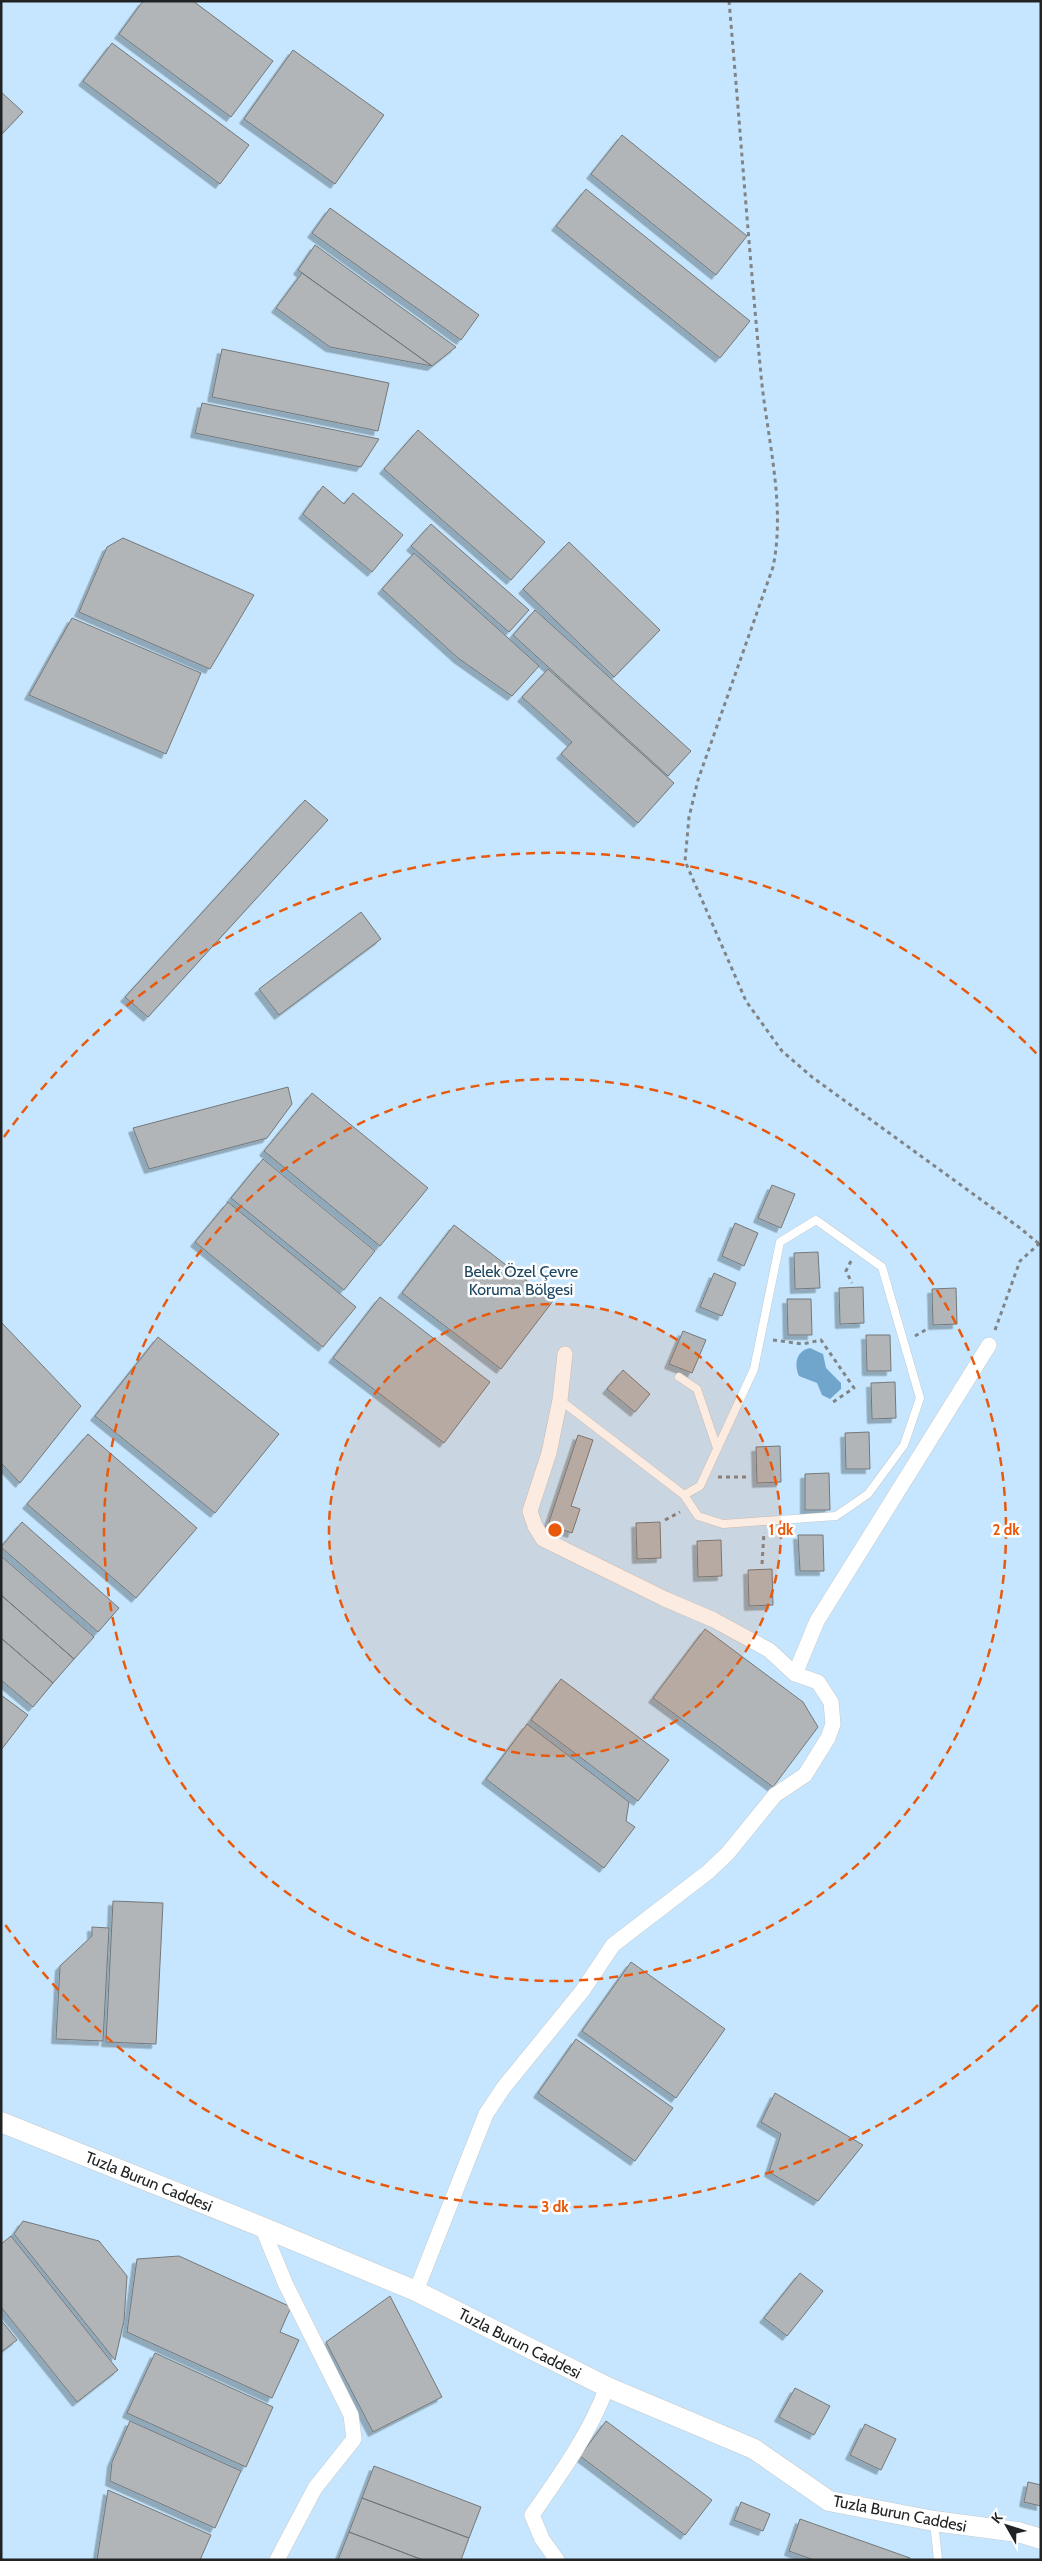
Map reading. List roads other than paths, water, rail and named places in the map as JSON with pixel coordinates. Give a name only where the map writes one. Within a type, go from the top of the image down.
[{"type":"main road","name":"Tuzla Burun Caddesi","points":[[1,2122],[416,2291],[607,2387],[754,2450],[829,2501],[934,2521],[1018,2532],[1041,2539]]},
{"type":"street","points":[[795,1674],[817,1621],[989,1345]]},
{"type":"street","points":[[416,2291],[486,2114],[504,2086],[583,1990],[613,1945],[708,1872],[728,1853],[775,1795],[805,1775],[828,1738],[833,1724],[831,1702],[818,1682],[795,1674],[769,1650],[714,1620],[665,1599],[543,1539],[534,1526],[530,1512],[549,1453],[560,1400],[565,1354]]},
{"type":"street","points":[[262,2227],[286,2285],[351,2415],[354,2439],[315,2488],[277,2560]]},
{"type":"street","points":[[557,2560],[542,2539],[532,2515],[566,2466],[601,2403],[607,2387]]},
{"type":"lane","points":[[560,1400],[684,1495],[698,1516],[722,1524],[836,1516],[868,1494],[904,1445],[920,1398],[882,1267],[816,1220],[780,1242],[754,1369],[700,1486],[684,1495]]},
{"type":"lane","points":[[679,1377],[697,1389],[718,1448]]},
{"type":"lane","points":[[934,2521],[938,2560]]},
{"type":"park label","name":"Belek Özel Çevre Koruma Bölgesi","points":[[521,1280]]}]
